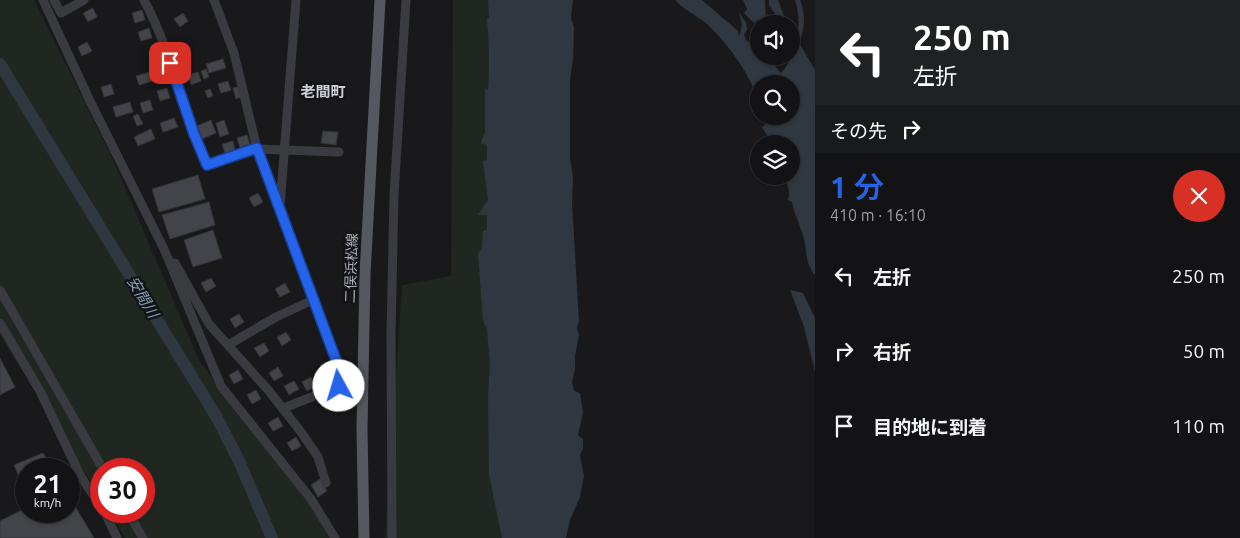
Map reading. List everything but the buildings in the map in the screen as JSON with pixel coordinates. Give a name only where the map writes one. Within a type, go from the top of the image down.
[{"type":"main road","name":"二俣浜松線","points":[[364,538],[362,429],[365,274],[380,0]]},
{"type":"street","points":[[43,0],[90,102],[158,236],[221,386],[311,499],[335,538]]},
{"type":"street","points":[[54,0],[61,13],[84,0]]},
{"type":"street","points":[[144,0],[207,165],[257,148],[339,152]]},
{"type":"street","points":[[214,0],[234,53],[257,148],[312,300],[339,368],[339,386],[284,408]]},
{"type":"street","points":[[279,209],[296,0]]},
{"type":"street","points":[[392,538],[391,333],[394,195],[406,0]]},
{"type":"street","points":[[158,236],[165,244],[209,324],[284,408],[318,457],[326,483]]},
{"type":"street","points":[[0,290],[97,458]]},
{"type":"street","points":[[228,346],[276,317],[312,300]]},
{"type":"street","points":[[0,323],[40,391],[81,477],[90,490]]},
{"type":"street","points":[[110,523],[117,538]]},
{"type":"street","points":[[134,523],[143,538]]},
{"type":"shaded area","points":[[0,0],[34,0],[111,155],[199,360],[309,503],[329,538],[125,538],[116,523],[155,523],[155,458],[90,458],[90,481],[80,465],[80,458],[76,458],[0,335]]},
{"type":"shaded area","points":[[453,0],[498,0],[508,538],[385,538],[402,285],[451,276]]},
{"type":"shaded area","points":[[488,0],[573,0],[571,18],[574,27],[570,80],[570,159],[573,177],[572,203],[579,321],[577,328],[579,335],[572,382],[574,391],[580,393],[583,413],[578,435],[583,439],[583,448],[580,455],[584,476],[580,497],[570,520],[566,538],[502,538],[489,475],[488,397],[490,364],[487,330],[483,320],[478,254],[482,247],[483,231],[487,230],[487,215],[478,215],[488,200],[483,161],[487,160],[487,145],[481,143],[485,132],[485,90],[488,89],[489,80]]},
{"type":"shaded area","points":[[675,0],[702,0],[738,31],[739,37],[742,25],[739,12],[746,23],[747,30],[744,35],[750,43],[750,65],[774,65],[781,73],[788,65],[800,65],[800,45],[815,70],[815,275],[808,261],[804,239],[792,202],[788,200],[789,191],[787,185],[800,185],[800,135],[767,135],[762,127],[765,125],[800,125],[800,75],[750,75],[750,82],[739,62],[719,37],[708,25]]},
{"type":"shaded area","points":[[743,0],[765,0],[766,15],[750,15],[750,19],[744,13],[747,9]]},
{"type":"shaded area","points":[[769,0],[778,0],[784,15],[776,15],[769,5]]},
{"type":"shaded area","points":[[795,0],[800,0],[803,11],[803,32],[800,40],[800,15],[798,15]]},
{"type":"shaded area","points":[[790,290],[803,293],[815,318],[815,372],[804,327]]},
{"type":"waterway","name":"安間川","points":[[0,64],[216,416],[239,461],[272,538]]},
{"type":"district","name":"老間町","points":[[323,91]]},
{"type":"route","points":[[170,63],[194,134],[207,165],[257,148],[312,300],[339,368],[339,386]]}]
